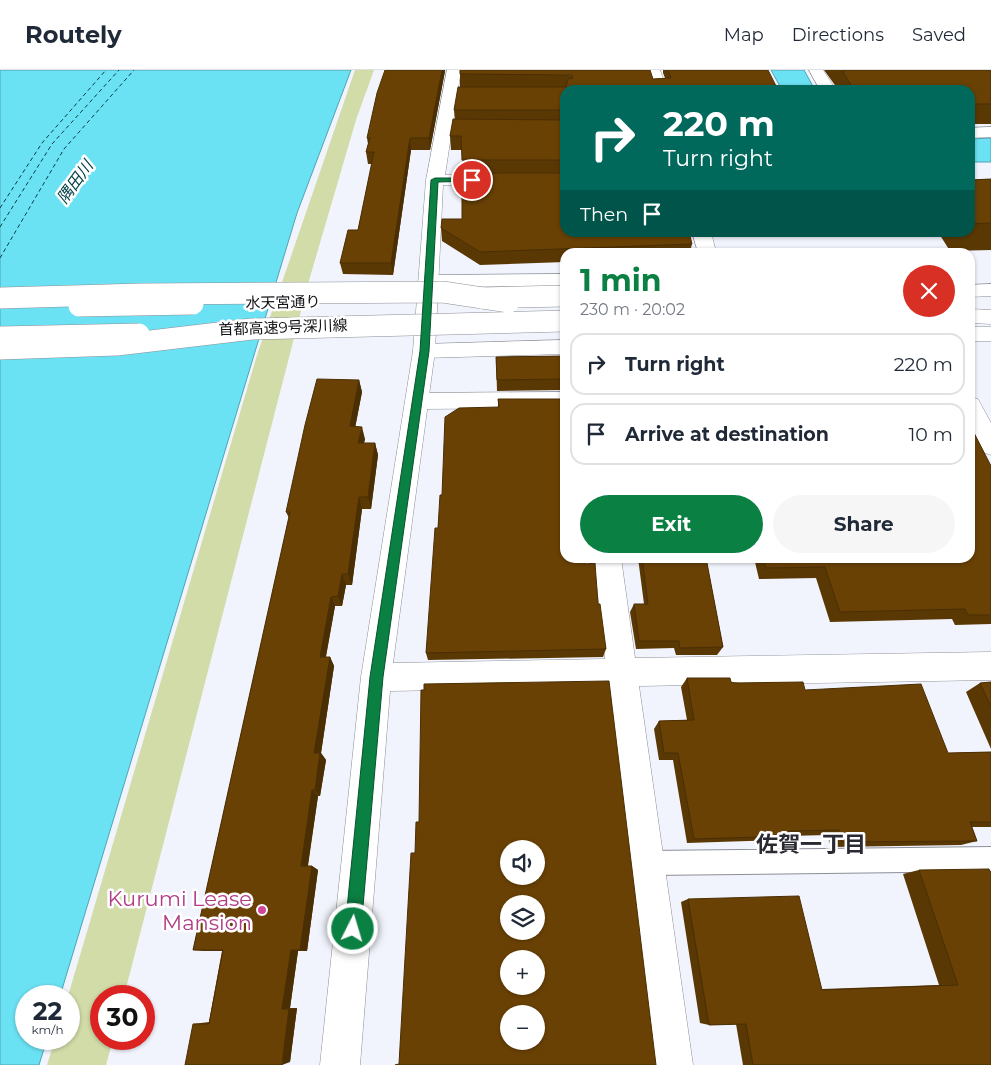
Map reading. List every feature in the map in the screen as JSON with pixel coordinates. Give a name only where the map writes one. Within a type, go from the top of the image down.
[{"type":"main road","points":[[653,70],[658,85]]},
{"type":"main road","points":[[816,70],[825,85]]},
{"type":"main road","points":[[340,1065],[376,677],[424,351],[435,180],[457,86]]},
{"type":"main road","points":[[975,133],[991,132]]},
{"type":"main road","points":[[435,180],[560,180]]},
{"type":"main road","points":[[428,281],[560,280]]},
{"type":"main road","points":[[0,298],[152,294],[443,292],[509,302]]},
{"type":"main road","name":"水天宮通り","points":[[0,310],[560,296]]},
{"type":"main road","name":"首都高速9号深川線","points":[[0,310],[560,301]]},
{"type":"main road","points":[[975,318],[991,318]]},
{"type":"main road","name":"首都高速9号深川線","points":[[0,332],[560,322]]},
{"type":"main road","name":"水天宮通り","points":[[0,337],[560,327]]},
{"type":"main road","points":[[0,349],[117,345],[180,340],[252,329]]},
{"type":"main road","points":[[975,334],[991,334]]},
{"type":"main road","points":[[424,351],[560,347]]},
{"type":"main road","points":[[418,401],[560,400]]},
{"type":"main road","points":[[975,400],[991,400]]},
{"type":"main road","points":[[975,415],[991,446]]},
{"type":"main road","points":[[608,563],[673,1065]]},
{"type":"main road","points":[[376,677],[991,666]]},
{"type":"lane","points":[[648,863],[991,859]]},
{"type":"green space","points":[[355,70],[374,70],[356,120],[308,284],[127,985],[90,985],[90,1050],[110,1050],[106,1065],[47,1065],[52,1050],[80,1050],[80,985],[71,985],[257,355]]},
{"type":"water","name":"隅田川","points":[[0,70],[351,70],[297,213],[63,985],[15,985],[15,1050],[44,1050],[39,1065],[0,1065]]},
{"type":"water","points":[[771,70],[804,70],[812,85],[779,85]]},
{"type":"water","points":[[991,138],[991,162],[975,162],[975,139]]},
{"type":"building","points":[[385,70],[442,70],[429,138],[410,138],[391,263],[340,263],[348,230],[358,230],[374,152],[366,152],[370,138],[367,138],[377,93]]},
{"type":"building","points":[[460,70],[650,70],[653,79],[671,78],[668,70],[768,70],[776,85],[566,85],[568,79],[573,78],[572,75],[460,74]]},
{"type":"building","points":[[845,70],[991,70],[991,104],[975,104],[975,85],[851,85],[843,72]]},
{"type":"building","points":[[458,87],[560,87],[560,110],[454,110]]},
{"type":"building","points":[[453,119],[560,120],[560,160],[462,160],[461,136],[450,136]]},
{"type":"building","points":[[462,173],[560,173],[560,237],[690,237],[692,244],[480,252],[441,228],[442,219],[462,219]]},
{"type":"building","points":[[991,179],[991,223],[975,224],[975,180]]},
{"type":"building","points":[[560,356],[560,379],[497,380],[496,357]]},
{"type":"building","points":[[317,379],[359,380],[350,426],[362,427],[358,443],[375,443],[368,497],[359,497],[348,574],[342,574],[338,596],[331,597],[320,657],[330,657],[314,753],[320,753],[315,790],[312,790],[301,866],[312,866],[300,950],[291,950],[282,1009],[289,1009],[282,1065],[185,1065],[193,1024],[209,1024],[223,950],[193,950],[290,512],[286,512]]},
{"type":"building","points":[[498,399],[560,399],[560,563],[595,563],[598,604],[600,604],[606,649],[426,653],[435,528],[438,528],[440,495],[442,495],[445,417],[459,408],[499,407]]},
{"type":"building","points":[[975,435],[991,466],[991,615],[968,615],[965,609],[840,612],[825,567],[766,568],[764,563],[975,563]]},
{"type":"building","points":[[643,563],[707,563],[723,647],[680,648],[679,641],[639,641],[634,604],[648,604]]},
{"type":"building","points":[[687,678],[730,678],[731,682],[734,683],[803,682],[805,690],[921,684],[948,753],[991,752],[991,822],[970,822],[977,841],[842,842],[839,830],[788,831],[789,836],[694,839],[678,753],[664,753],[659,721],[694,720]]},
{"type":"building","points":[[609,681],[656,1065],[395,1065],[399,1064],[411,853],[415,853],[416,822],[419,822],[421,690],[424,690],[424,684]]},
{"type":"building","points":[[991,682],[991,707],[980,683]]},
{"type":"building","points":[[989,869],[991,873],[991,1065],[753,1065],[746,1024],[709,1025],[688,899],[799,896],[822,990],[958,985],[919,870]]},
{"type":"ferry route","points":[[0,208],[42,143],[106,70]]},
{"type":"ferry route","points":[[0,227],[52,144],[119,70]]},
{"type":"ferry route","points":[[0,258],[64,149],[134,70]]},
{"type":"place","name":"Kurumi Lease Mansion","points":[[262,910]]},
{"type":"district","name":"佐賀一丁目","points":[[811,844]]},
{"type":"route","points":[[353,929],[376,677],[424,351],[435,180],[472,180]]}]
